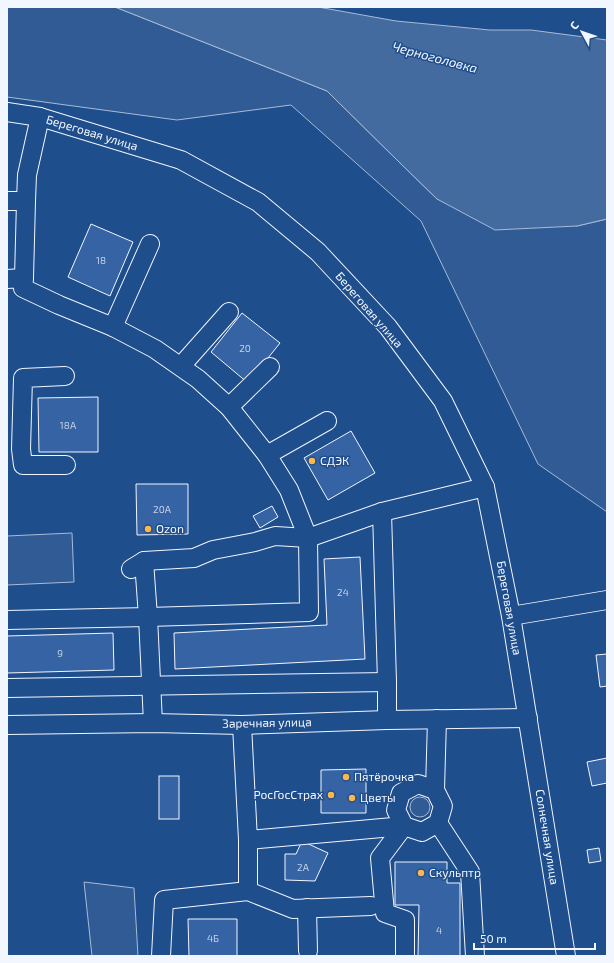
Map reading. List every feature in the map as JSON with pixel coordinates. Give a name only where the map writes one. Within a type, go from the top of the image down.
[{"type":"street","name":"Береговая улица","points":[[7,112],[40,117],[181,160],[258,202],[318,252],[388,327],[443,401],[485,487],[512,616],[528,718]]},
{"type":"street","points":[[7,620],[309,612],[308,538],[289,490],[268,456],[229,407],[198,379],[155,349],[113,327],[59,305],[23,288],[16,278],[26,201],[27,175],[40,117]]},
{"type":"street","points":[[7,201],[26,201]]},
{"type":"street","points":[[113,327],[150,244]]},
{"type":"street","points":[[181,366],[230,312]]},
{"type":"street","points":[[229,407],[270,367]]},
{"type":"street","points":[[65,376],[23,378],[14,449],[23,466],[66,465]]},
{"type":"street","points":[[268,456],[327,421]]},
{"type":"street","points":[[153,723],[148,617],[138,565],[194,558],[213,550],[255,542],[275,536],[308,538],[382,512],[485,487]]},
{"type":"street","points":[[382,512],[387,720]]},
{"type":"street","points":[[512,616],[607,600]]},
{"type":"street","points":[[7,688],[387,682]]},
{"type":"street","name":"Заречная улица","points":[[7,725],[153,723],[242,725],[387,720],[528,718]]},
{"type":"street","name":"Солнечная улица","points":[[528,718],[566,956]]},
{"type":"street","points":[[248,840],[404,826],[422,832],[438,823],[443,806],[435,790],[437,719]]},
{"type":"street","points":[[242,725],[248,840],[248,891]]},
{"type":"street","points":[[404,826],[396,810],[402,793],[418,784],[435,790]]},
{"type":"street","points":[[438,823],[470,872],[475,956]]},
{"type":"street","points":[[404,826],[380,858],[385,913],[405,920],[405,956]]},
{"type":"street","points":[[161,956],[164,900],[248,891],[293,909],[371,906]]},
{"type":"street","points":[[307,908],[308,951]]},
{"type":"shaded area","points":[[7,7],[115,7],[327,91],[437,199],[577,226],[607,219],[607,512],[538,464],[421,221],[291,105],[177,120],[7,97]]},
{"type":"shaded area","points":[[72,533],[74,582],[7,585],[7,536]]},
{"type":"shaded area","points":[[420,797],[427,800],[430,807],[427,814],[420,817],[413,814],[410,807],[413,800]]},
{"type":"shaded area","points":[[84,882],[134,888],[138,956],[92,956]]},
{"type":"water","name":"Черноголовка","points":[[115,7],[318,7],[396,21],[490,30],[531,30],[607,40],[607,219],[577,226],[495,230],[437,199],[327,91]]},
{"type":"building","points":[[91,224],[133,242],[110,296],[68,277]]},
{"type":"building","points":[[242,313],[280,343],[248,383],[211,352]]},
{"type":"building","points":[[98,397],[98,452],[39,452],[38,398]]},
{"type":"building","points":[[351,431],[375,473],[328,500],[304,458]]},
{"type":"building","points":[[136,484],[188,484],[188,534],[137,535]]},
{"type":"building","points":[[272,506],[278,517],[260,528],[253,516]]},
{"type":"building","points":[[360,557],[365,659],[175,669],[174,633],[327,625],[324,559]]},
{"type":"building","points":[[113,633],[114,670],[7,673],[7,636]]},
{"type":"building","points":[[607,654],[607,686],[600,687],[596,655]]},
{"type":"building","points":[[607,758],[607,783],[592,786],[587,762]]},
{"type":"building","points":[[366,769],[366,813],[321,813],[321,770]]},
{"type":"building","points":[[159,776],[179,776],[179,819],[159,819]]},
{"type":"building","points":[[302,841],[328,853],[315,881],[285,880],[285,854],[296,854]]},
{"type":"building","points":[[599,848],[601,861],[589,863],[587,850]]},
{"type":"building","points":[[395,862],[447,862],[447,883],[460,883],[460,956],[418,956],[419,905],[395,905]]},
{"type":"building","points":[[188,919],[237,919],[237,956],[189,956]]},
{"type":"place","name":"СДЭК","points":[[312,461]]},
{"type":"place","name":"Ozon","points":[[148,529]]},
{"type":"place","name":"Пятёрочка","points":[[346,777]]},
{"type":"place","name":"РосГосСтрах","points":[[331,795]]},
{"type":"place","name":"Цветы","points":[[352,798]]},
{"type":"place","name":"Скульптр","points":[[421,873]]}]
